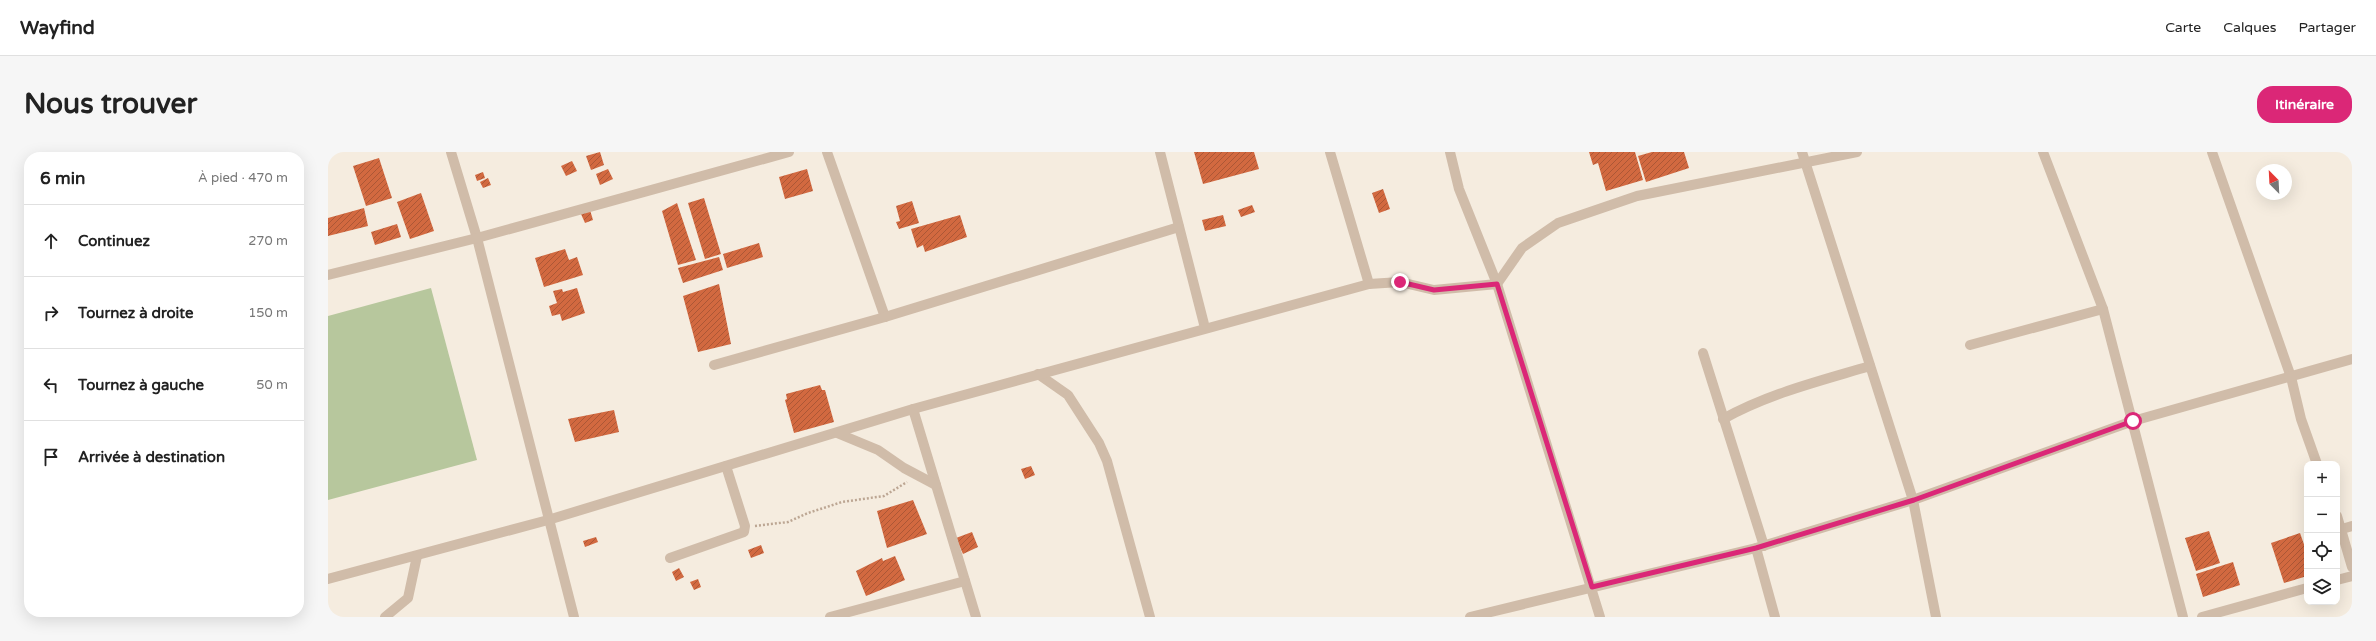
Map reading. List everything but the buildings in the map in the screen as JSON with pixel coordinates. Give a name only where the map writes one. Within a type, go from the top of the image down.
[{"type":"street","points":[[451,152],[477,238],[574,617]]},
{"type":"street","points":[[328,275],[477,238],[789,152]]},
{"type":"street","points":[[827,152],[885,317]]},
{"type":"street","points":[[1160,152],[1205,328]]},
{"type":"street","points":[[1330,152],[1369,284]]},
{"type":"street","points":[[1450,152],[1459,189],[1497,284],[1592,587],[1600,617]]},
{"type":"street","points":[[1802,152],[1914,500],[1936,617]]},
{"type":"street","points":[[328,580],[548,520],[913,409],[1369,284],[1400,282],[1434,290],[1497,284],[1522,248],[1558,223],[1637,196],[1857,152]]},
{"type":"street","points":[[2043,152],[2102,309],[2133,421],[2183,617]]},
{"type":"street","points":[[2212,152],[2291,377],[2300,419],[2316,461]]},
{"type":"street","points":[[714,365],[885,317],[1179,227]]},
{"type":"street","points":[[1970,345],[2102,309]]},
{"type":"street","points":[[1702,353],[1724,419],[1760,547],[1775,617]]},
{"type":"street","points":[[1470,617],[1760,547],[1914,500],[2133,421],[2352,359]]},
{"type":"street","points":[[1724,419],[1757,401],[1782,391],[1870,366]]},
{"type":"street","points":[[1038,374],[1068,395],[1100,443],[1107,461],[1150,617]]},
{"type":"street","points":[[913,409],[976,617]]},
{"type":"street","points":[[837,433],[878,450],[936,486]]},
{"type":"street","points":[[670,558],[744,532],[745,526],[726,466]]},
{"type":"street","points":[[2340,524],[2352,566]]},
{"type":"street","points":[[2342,529],[2352,526]]},
{"type":"street","points":[[384,617],[408,598],[417,556]]},
{"type":"street","points":[[2340,579],[2352,576]]},
{"type":"street","points":[[830,617],[965,581]]},
{"type":"street","points":[[2202,617],[2304,589]]},
{"type":"path","points":[[745,526],[764,527],[788,522],[808,513],[842,502],[884,496],[918,476]]},
{"type":"green space","points":[[431,288],[477,460],[328,500],[328,316]]},
{"type":"route","points":[[1400,282],[1434,290],[1497,284],[1592,587],[1756,548],[1914,500],[2133,421]]}]
